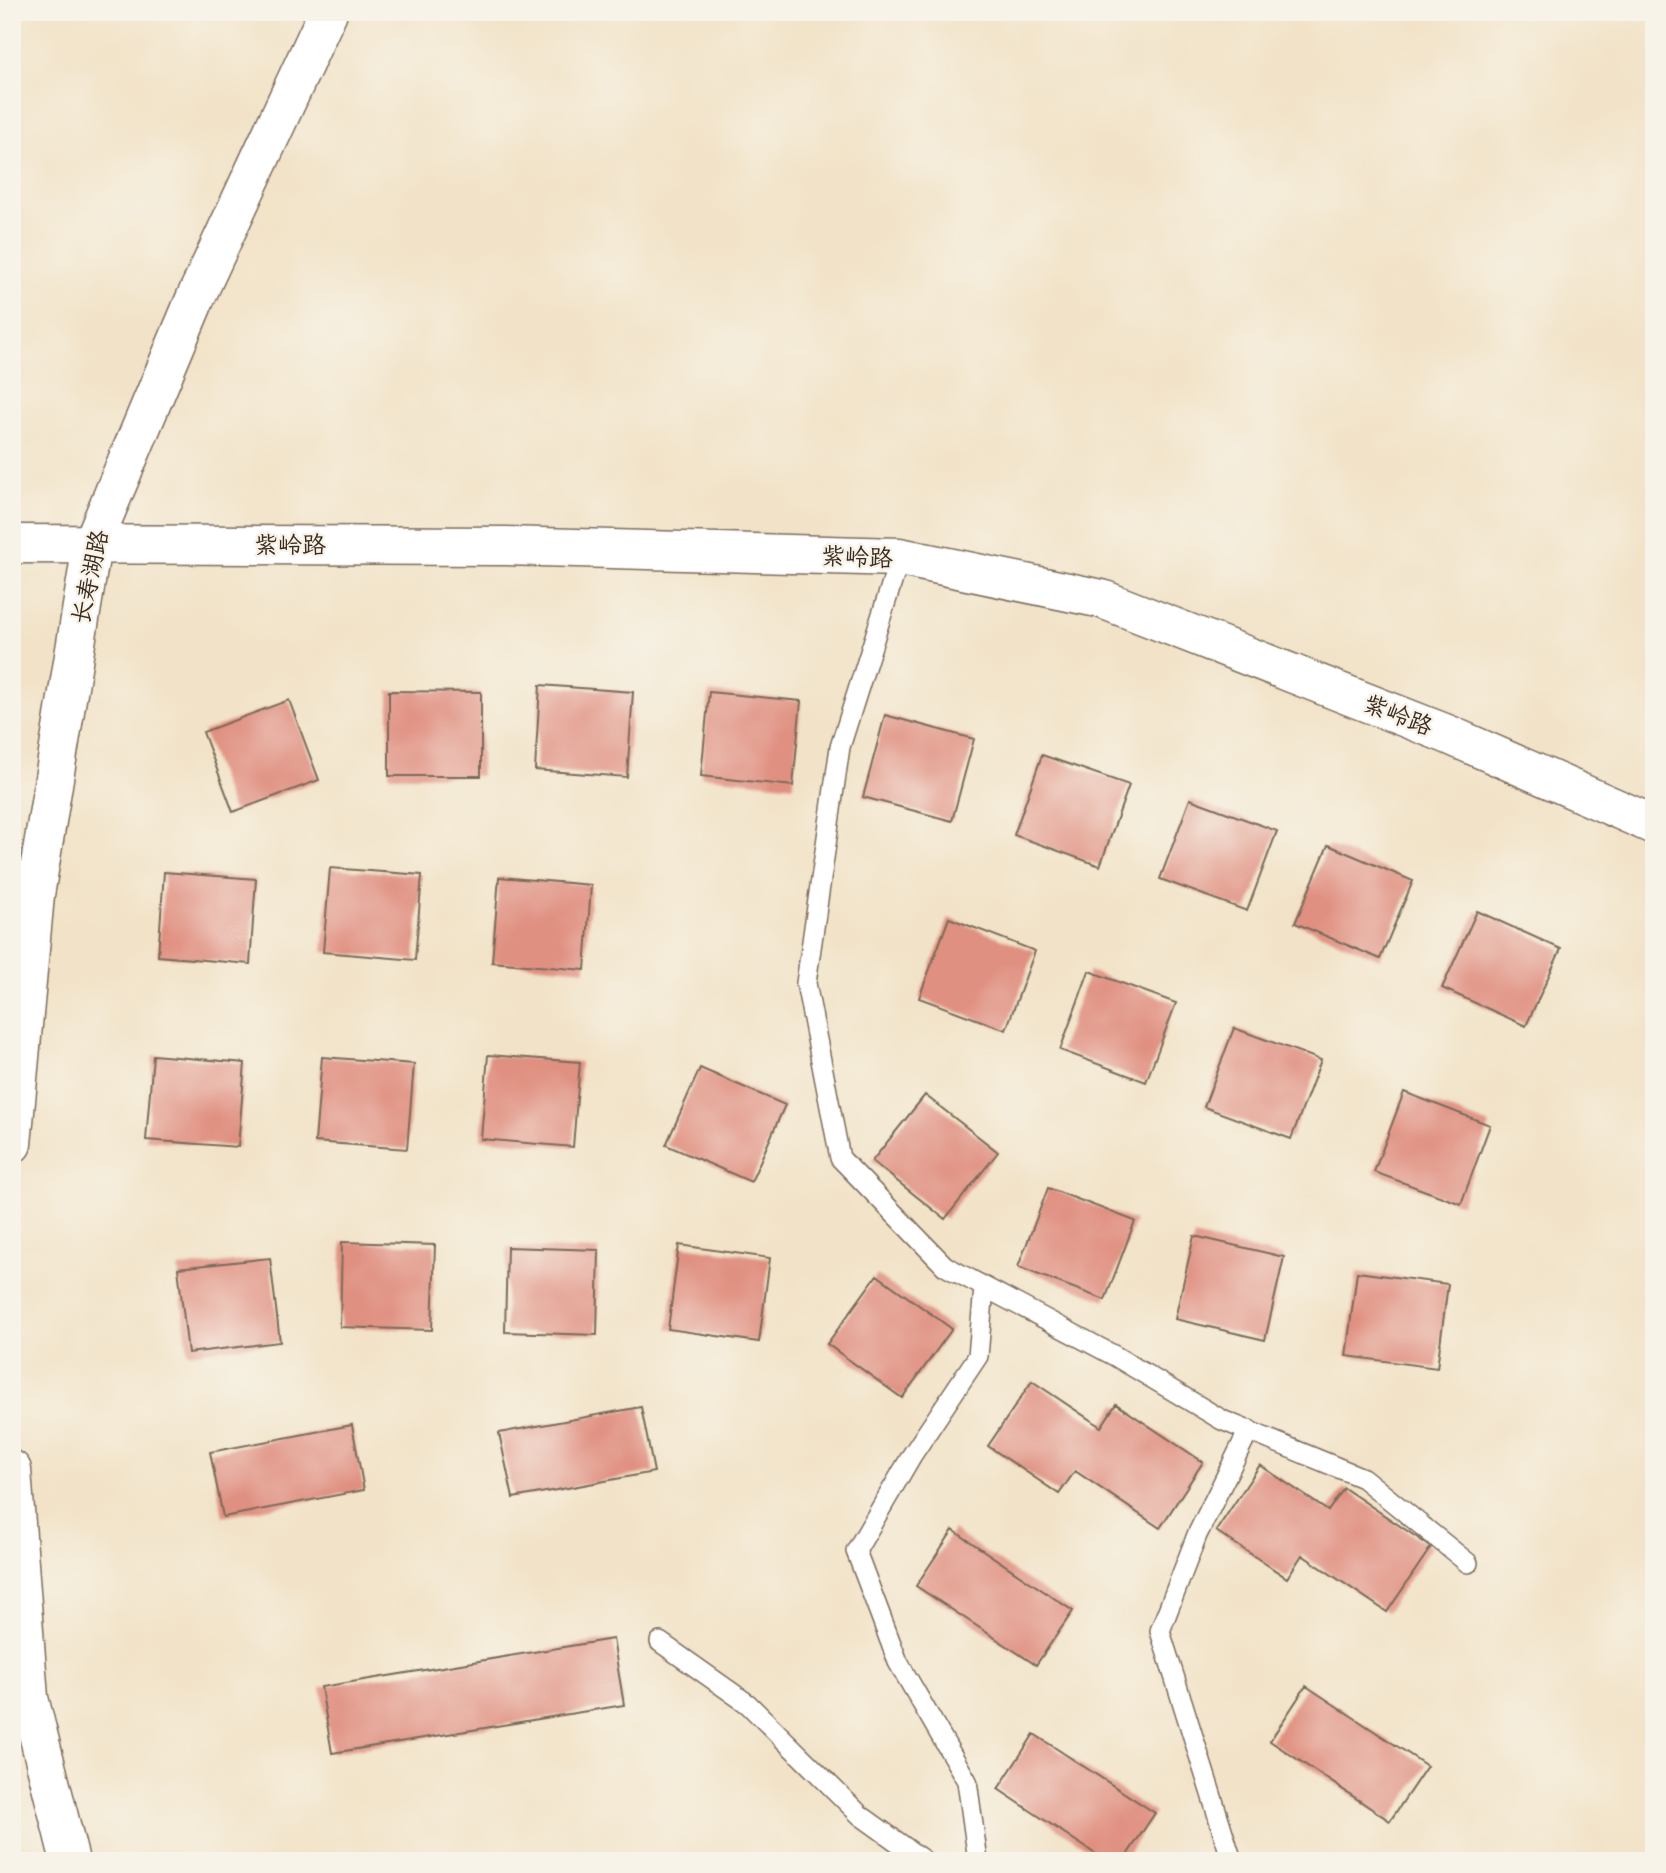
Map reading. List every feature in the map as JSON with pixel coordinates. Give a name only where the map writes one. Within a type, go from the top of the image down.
[{"type":"street","name":"长寿湖路","points":[[12,1144],[35,895],[92,544],[195,299],[328,12]]},
{"type":"street","name":"紫岭路","points":[[12,544],[505,546],[900,557],[1102,599],[1447,734],[1654,825]]},
{"type":"street","points":[[12,1470],[29,1698],[70,1861]]},
{"type":"lane","points":[[900,557],[840,747],[806,983],[840,1158],[945,1266],[1115,1356],[1222,1420],[1363,1478],[1468,1563]]},
{"type":"lane","points":[[978,1861],[967,1781],[898,1662],[856,1551],[912,1455],[978,1356],[984,1288]]},
{"type":"lane","points":[[1232,1861],[1160,1631],[1197,1535],[1249,1430]]},
{"type":"lane","points":[[660,1642],[748,1704],[860,1815],[924,1861]]},
{"type":"building","points":[[540,685],[633,692],[627,777],[535,770]]},
{"type":"building","points":[[389,691],[481,692],[481,776],[389,776]]},
{"type":"building","points":[[709,692],[801,701],[793,786],[701,776]]},
{"type":"building","points":[[289,700],[319,780],[233,812],[203,732]]},
{"type":"building","points":[[885,715],[974,739],[952,821],[863,797]]},
{"type":"building","points":[[1042,755],[1129,785],[1100,866],[1014,835]]},
{"type":"building","points":[[1190,799],[1277,831],[1247,911],[1160,879]]},
{"type":"building","points":[[1328,845],[1413,881],[1380,959],[1295,923]]},
{"type":"building","points":[[330,868],[422,875],[415,960],[323,952]]},
{"type":"building","points":[[164,872],[256,879],[250,964],[158,956]]},
{"type":"building","points":[[499,877],[591,885],[585,970],[492,962]]},
{"type":"building","points":[[1477,911],[1561,949],[1526,1026],[1442,988]]},
{"type":"building","points":[[949,918],[1035,951],[1006,1030],[919,998]]},
{"type":"building","points":[[1089,971],[1176,1003],[1146,1082],[1060,1050]]},
{"type":"building","points":[[1234,1028],[1321,1060],[1291,1139],[1204,1107]]},
{"type":"building","points":[[153,1055],[245,1063],[238,1147],[146,1140]]},
{"type":"building","points":[[488,1055],[580,1062],[573,1147],[481,1139]]},
{"type":"building","points":[[322,1057],[414,1064],[407,1149],[315,1142]]},
{"type":"building","points":[[700,1068],[785,1105],[751,1182],[666,1145]]},
{"type":"building","points":[[1404,1092],[1490,1125],[1461,1204],[1374,1172]]},
{"type":"building","points":[[925,1095],[998,1152],[945,1219],[872,1161]]},
{"type":"building","points":[[1048,1188],[1135,1221],[1105,1300],[1018,1267]]},
{"type":"building","points":[[1194,1236],[1284,1257],[1265,1340],[1175,1319]]},
{"type":"building","points":[[342,1242],[435,1245],[432,1330],[340,1327]]},
{"type":"building","points":[[679,1245],[770,1258],[759,1342],[668,1329]]},
{"type":"building","points":[[507,1247],[599,1250],[597,1335],[505,1332]]},
{"type":"building","points":[[270,1258],[280,1342],[188,1353],[178,1268]]},
{"type":"building","points":[[1357,1272],[1448,1284],[1437,1368],[1346,1356]]},
{"type":"building","points":[[877,1275],[952,1329],[902,1398],[827,1344]]},
{"type":"building","points":[[1032,1381],[1101,1427],[1116,1404],[1203,1462],[1160,1528],[1075,1471],[1059,1494],[988,1446]]},
{"type":"building","points":[[641,1407],[654,1472],[513,1498],[499,1433]]},
{"type":"building","points":[[352,1425],[364,1490],[223,1517],[210,1452]]},
{"type":"building","points":[[1260,1465],[1328,1511],[1344,1488],[1431,1547],[1387,1612],[1302,1555],[1287,1578],[1216,1531]]},
{"type":"building","points":[[953,1530],[1073,1611],[1036,1665],[916,1586]]},
{"type":"building","points":[[613,1639],[624,1705],[332,1753],[321,1687]]},
{"type":"building","points":[[1306,1686],[1427,1766],[1390,1821],[1270,1741]]},
{"type":"building","points":[[1034,1734],[1155,1813],[1123,1861],[1106,1861],[998,1789]]}]
